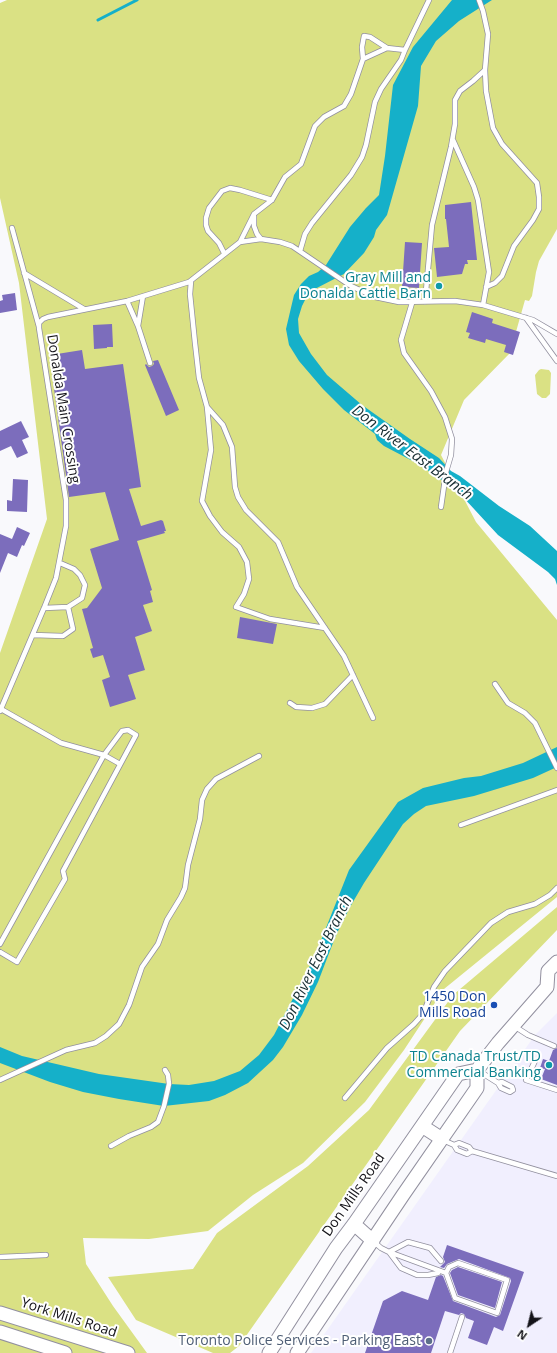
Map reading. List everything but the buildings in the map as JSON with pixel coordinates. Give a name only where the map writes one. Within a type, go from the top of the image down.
[{"type":"main road","points":[[297,1353],[477,1088],[477,1070],[513,1025],[552,987],[548,971],[557,962]]},
{"type":"main road","name":"Don Mills Road","points":[[269,1353],[336,1248],[458,1074],[477,1070]]},
{"type":"main road","points":[[422,1126],[442,1139]]},
{"type":"main road","points":[[354,1224],[372,1241]]},
{"type":"main road","name":"York Mills Road","points":[[0,1312],[128,1353]]},
{"type":"main road","points":[[0,1332],[65,1353]]},
{"type":"lane","points":[[300,251],[305,234],[312,223],[351,175],[362,157],[375,102],[381,89],[401,60],[404,50],[429,0]]},
{"type":"lane","points":[[479,0],[488,34],[485,70],[486,91],[496,133],[502,144],[537,183],[539,197],[539,209],[514,246],[502,276],[495,283],[486,287]]},
{"type":"lane","points":[[240,242],[254,214],[272,200],[285,177],[302,164],[315,126],[324,118],[344,106],[351,94],[363,59],[362,47],[364,36],[370,37],[387,48],[404,50]]},
{"type":"lane","points":[[363,59],[387,48]]},
{"type":"lane","points":[[425,302],[432,225],[453,140],[456,119],[454,103],[455,97],[485,70]]},
{"type":"lane","points":[[453,140],[477,197],[489,272],[483,305]]},
{"type":"lane","points":[[224,253],[219,243],[208,232],[206,225],[206,218],[209,208],[222,191],[230,188],[272,200]]},
{"type":"lane","points":[[254,214],[254,226],[261,239]]},
{"type":"lane","points":[[12,228],[39,328]]},
{"type":"lane","name":"Donalda Main Crossing","points":[[0,710],[56,578],[66,526],[66,500],[39,328],[40,322],[44,318],[127,301],[191,282],[224,253],[240,242],[261,239],[287,244],[300,251],[351,286],[380,298],[412,303],[455,301],[483,305],[533,320],[557,334]]},
{"type":"lane","points":[[24,273],[84,310]]},
{"type":"lane","points":[[191,282],[190,294],[199,378],[207,407],[211,450],[202,501],[210,516],[222,532],[239,547],[247,562],[249,579],[244,594],[236,608],[270,619],[325,628]]},
{"type":"lane","points":[[138,326],[143,296]]},
{"type":"lane","points":[[127,301],[138,326],[150,363]]},
{"type":"lane","points":[[412,303],[400,340],[404,353],[431,391],[445,417],[452,439],[451,455],[446,472],[441,507]]},
{"type":"lane","points":[[526,318],[557,361]]},
{"type":"lane","points":[[207,407],[223,425],[232,447],[235,487],[238,497],[246,510],[278,542],[297,587],[344,656],[373,718]]},
{"type":"lane","points":[[44,608],[68,607],[82,598],[85,585],[80,575],[74,569],[60,563]]},
{"type":"lane","points":[[33,635],[63,636],[73,630],[68,607]]},
{"type":"lane","points":[[290,703],[296,706],[312,708],[325,704],[353,675]]},
{"type":"lane","points":[[495,684],[508,703],[525,713],[535,723],[557,768]]},
{"type":"lane","points":[[0,710],[60,742],[104,754],[120,764]]},
{"type":"lane","points":[[0,944],[104,754],[122,731],[128,730],[136,735],[62,871],[65,878],[17,962],[0,952]]},
{"type":"lane","points":[[0,1080],[66,1050],[95,1043],[106,1036],[119,1024],[129,1005],[142,967],[158,944],[166,920],[183,892],[200,819],[202,800],[207,789],[216,779],[259,756]]},
{"type":"lane","points":[[461,825],[557,790]]},
{"type":"lane","points":[[345,1098],[387,1048],[414,1024],[422,1014],[434,987],[445,971],[485,928],[508,912],[535,904],[550,895],[557,888]]},
{"type":"lane","points":[[513,1025],[528,1035],[554,1046]]},
{"type":"lane","points":[[534,1061],[526,1080],[557,1090]]},
{"type":"lane","points":[[111,1146],[129,1136],[151,1127],[158,1122],[164,1106],[169,1084],[168,1075],[165,1070]]},
{"type":"lane","points":[[477,1070],[498,1083]]},
{"type":"lane","points":[[442,1139],[454,1145],[457,1150],[467,1154],[472,1151],[557,1176]]},
{"type":"lane","points":[[372,1241],[388,1252],[446,1273]]},
{"type":"lane","points":[[388,1252],[408,1242],[430,1248],[441,1261]]},
{"type":"lane","points":[[388,1252],[401,1268],[417,1275],[438,1273]]},
{"type":"lane","points":[[0,1257],[46,1254]]},
{"type":"lane","points":[[458,1262],[507,1280],[497,1313],[455,1298],[446,1273],[449,1266],[458,1262]]},
{"type":"lane","points":[[450,1353],[462,1317]]},
{"type":"shaded area","points":[[557,1013],[557,1353],[311,1353],[535,1035]]},
{"type":"green space","points":[[7,0],[557,0],[557,229],[539,261],[532,296],[529,301],[525,300],[510,353],[464,400],[441,455],[476,522],[557,620],[557,897],[444,989],[404,1050],[365,1102],[303,1163],[253,1195],[208,1231],[149,1239],[83,1238],[86,1264],[113,1306],[147,1353],[0,1353],[0,653],[47,519],[19,283],[0,198],[0,3]]},
{"type":"green space","points":[[541,369],[549,370],[551,373],[550,394],[546,398],[542,398],[537,394],[535,375]]},
{"type":"green space","points":[[557,907],[557,930],[460,1031],[239,1346],[230,1353],[213,1353],[136,1320],[108,1277],[193,1269],[217,1233],[308,1166],[369,1110],[453,995]]},
{"type":"water","points":[[452,0],[492,0],[459,21],[436,41],[421,66],[418,106],[387,215],[376,230],[374,237],[364,253],[344,274],[309,292],[302,306],[298,319],[299,333],[311,354],[327,375],[362,405],[439,458],[451,471],[460,476],[499,506],[530,526],[557,551],[557,585],[555,579],[548,572],[498,535],[463,497],[461,492],[451,484],[433,476],[426,468],[384,446],[377,440],[375,434],[344,410],[323,389],[299,361],[289,345],[286,329],[294,295],[301,284],[309,276],[318,272],[326,265],[350,227],[379,195],[393,85],[413,47]]},
{"type":"water","name":"Don River East Branch","points":[[557,747],[557,767],[533,778],[474,796],[426,806],[403,824],[350,907],[336,935],[318,982],[302,1015],[283,1047],[273,1060],[248,1083],[225,1095],[209,1101],[164,1106],[83,1092],[50,1082],[0,1063],[0,1047],[22,1056],[99,1074],[169,1084],[189,1085],[214,1081],[240,1071],[259,1055],[274,1035],[314,958],[349,870],[398,802],[423,788],[464,778],[481,776],[523,763]]},
{"type":"waterway","points":[[98,20],[137,0]]},
{"type":"place","name":"Gray Mill and Donalda Cattle Barn","points":[[439,286]]},
{"type":"place","name":"1450 Don Mills Road","points":[[494,1005]]},
{"type":"place","name":"TD Canada Trust/TD Commercial Banking","points":[[549,1065]]},
{"type":"place","name":"Toronto Police Services - Parking East","points":[[429,1341]]}]
